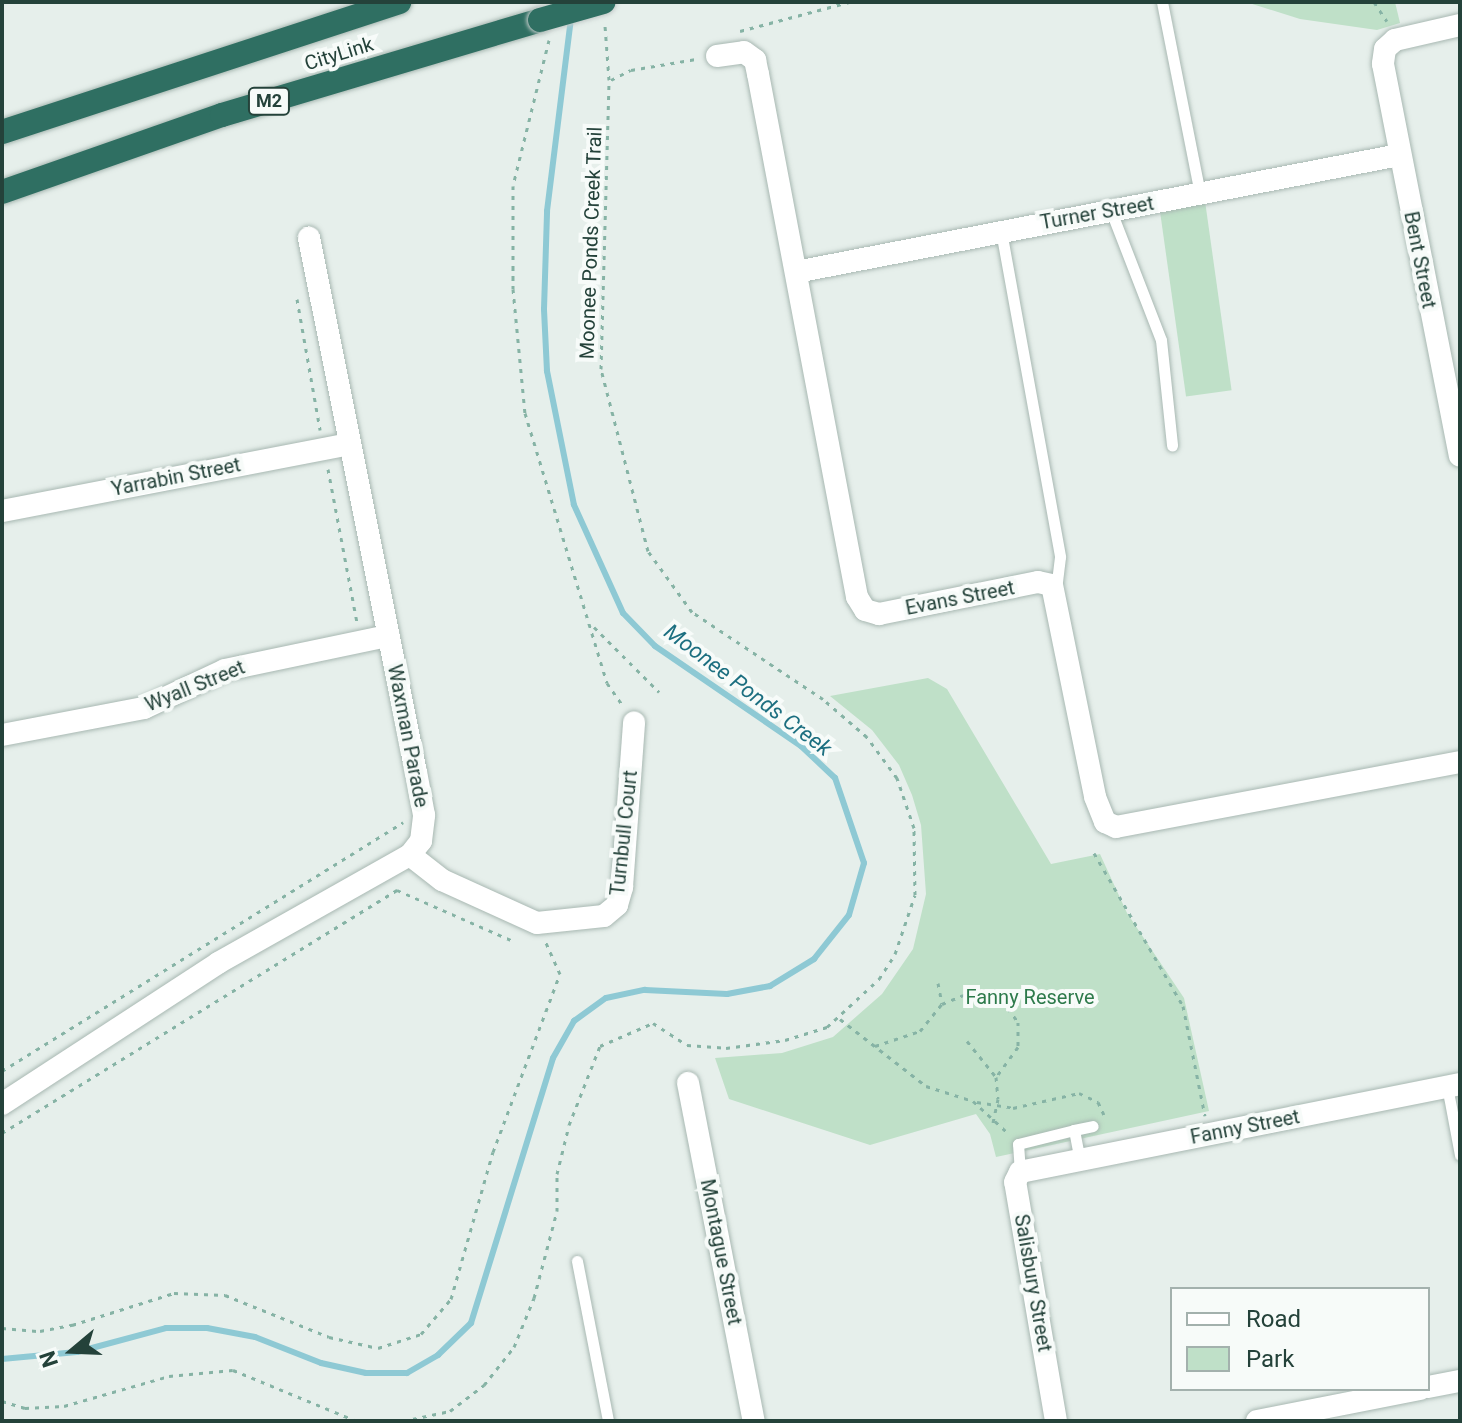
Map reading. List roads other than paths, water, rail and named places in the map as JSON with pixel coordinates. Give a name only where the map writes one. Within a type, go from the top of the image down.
[{"type":"highway","name":"CityLink","points":[[2,132],[399,2]]},
{"type":"highway","name":"CityLink","points":[[2,192],[222,115],[604,8]]},
{"type":"street","name":"Bent Street","points":[[1460,25],[1395,40],[1385,49],[1383,64],[1460,455]]},
{"type":"street","name":"Evans Street","points":[[717,56],[737,51],[755,60],[857,597],[865,610],[879,614],[1038,582],[1056,589]]},
{"type":"street","name":"Turner Street","points":[[796,272],[1399,155]]},
{"type":"street","name":"Waxman Parade","points":[[309,238],[424,815],[421,841],[410,855]]},
{"type":"street","name":"Yarrabin Street","points":[[2,511],[349,444]]},
{"type":"street","points":[[1056,589],[1095,797],[1105,822],[1116,827],[1460,762]]},
{"type":"street","name":"Wyall Street","points":[[2,735],[144,708],[225,670],[388,636]]},
{"type":"street","name":"Turnbull Court","points":[[410,855],[442,880],[544,923],[604,916],[617,905],[634,722]]},
{"type":"street","points":[[2,1104],[218,963],[410,855]]},
{"type":"street","name":"Montague Street","points":[[688,1083],[754,1421]]},
{"type":"street","name":"Fanny Street","points":[[1025,1171],[1453,1085]]},
{"type":"street","name":"Salisbury Street","points":[[1025,1171],[1015,1182],[1057,1416]]},
{"type":"street","points":[[1430,1387],[1460,1381]]},
{"type":"street","points":[[1257,1421],[1410,1391]]},
{"type":"lane","points":[[1162,2],[1200,194]]},
{"type":"lane","points":[[1111,211],[1161,340],[1172,445]]},
{"type":"lane","points":[[1001,231],[1060,557],[1056,589]]},
{"type":"lane","points":[[1453,1085],[1460,1155]]},
{"type":"lane","points":[[1025,1171],[1016,1148],[1023,1141],[1093,1126]]},
{"type":"lane","points":[[1074,1130],[1080,1160]]},
{"type":"lane","points":[[577,1261],[608,1421]]},
{"type":"waterway","name":"Moonee Ponds Creek","points":[[2,1359],[77,1352],[166,1328],[207,1328],[255,1337],[321,1363],[366,1373],[407,1373],[438,1355],[471,1323],[553,1058],[574,1021],[606,998],[645,990],[727,994],[770,986],[814,959],[849,915],[864,863],[835,778],[801,746],[655,646],[623,613],[574,505],[547,371],[544,309],[547,211],[571,18]]},
{"type":"park label","name":"Fanny Reserve","points":[[1030,997]]}]
